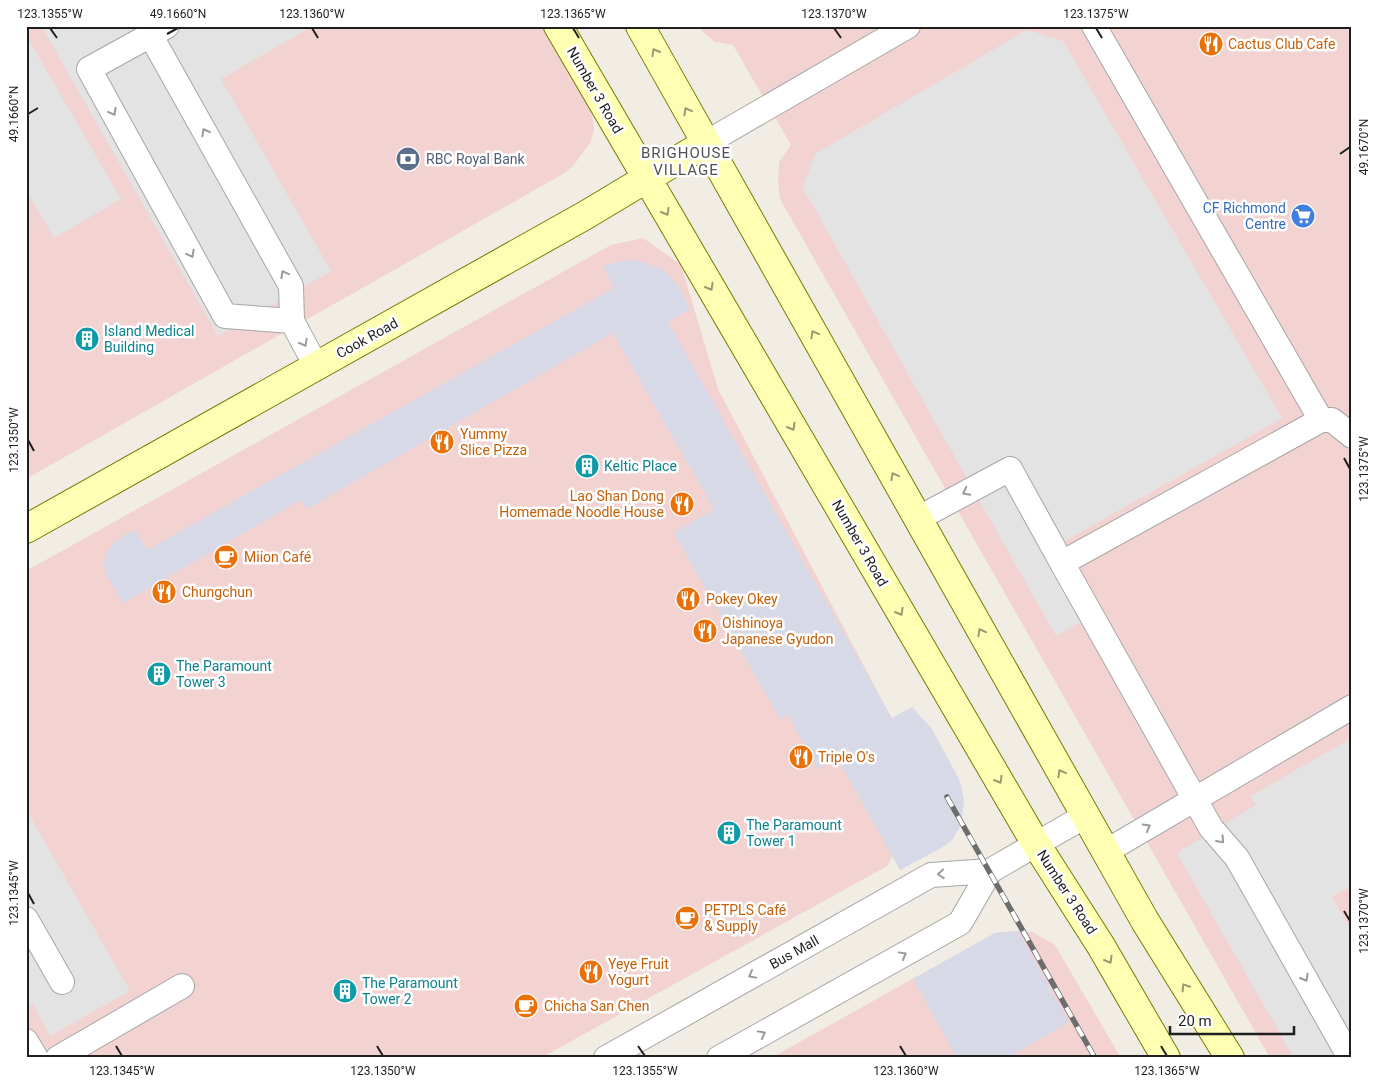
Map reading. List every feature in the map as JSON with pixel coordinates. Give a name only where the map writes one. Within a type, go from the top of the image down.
[{"type":"main road","name":"Number 3 Road","points":[[558,26],[1036,844],[1101,946],[1166,1058]]},
{"type":"main road","points":[[640,26],[1105,852],[1158,944],[1230,1058]]},
{"type":"main road","name":"Cook Road","points":[[26,529],[584,216],[706,143]]},
{"type":"lane","points":[[706,143],[908,26]]},
{"type":"lane","points":[[1094,26],[1321,420]]},
{"type":"lane","points":[[292,321],[225,316],[90,69],[159,31],[291,286],[292,321],[316,366]]},
{"type":"lane","points":[[1062,563],[1321,420],[1332,420],[1352,436]]},
{"type":"lane","points":[[917,519],[1010,469],[1194,800],[1211,828],[1237,858],[1350,1058]]},
{"type":"lane","points":[[1105,852],[1352,707]]},
{"type":"lane","name":"Bus Mall","points":[[606,1058],[931,875],[990,871],[1085,816]]},
{"type":"lane","name":"Bus Mall","points":[[719,1058],[960,923],[990,871]]},
{"type":"lane","points":[[26,919],[62,982]]},
{"type":"lane","points":[[58,1058],[182,986]]},
{"type":"lane","points":[[26,1041],[36,1058]]},
{"type":"shaded area","points":[[26,26],[544,26],[586,100],[592,114],[594,130],[590,143],[573,166],[563,174],[26,479]]},
{"type":"shaded area","points":[[313,26],[221,79],[331,271],[218,336],[42,27]]},
{"type":"shaded area","name":"CF Richmond Centre","points":[[696,26],[1352,26],[1352,1058],[1270,1058],[780,199],[778,182],[779,162],[791,145],[733,45],[715,42]]},
{"type":"shaded area","points":[[1027,30],[1063,41],[1282,418],[1049,550],[1086,619],[1056,636],[803,188],[815,154]]},
{"type":"shaded area","points":[[26,35],[121,199],[54,238],[30,197],[26,199]]},
{"type":"shaded area","points":[[643,238],[681,265],[718,389],[904,742],[927,801],[887,866],[541,1058],[26,1058],[26,571],[611,245]]},
{"type":"shaded area","points":[[637,260],[660,268],[668,274],[681,290],[690,309],[668,322],[892,718],[912,707],[932,729],[960,781],[964,801],[961,825],[953,839],[943,847],[900,870],[837,758],[818,769],[788,715],[780,719],[674,533],[714,509],[613,333],[307,509],[301,500],[123,603],[106,574],[104,564],[106,553],[116,541],[126,534],[136,530],[147,550],[614,288],[603,266]]},
{"type":"shaded area","points":[[1352,738],[1352,886],[1332,897],[1352,932],[1352,1058],[1294,1058],[1177,853],[1256,805],[1251,796]]},
{"type":"shaded area","points":[[26,809],[130,991],[50,1036],[33,1004],[26,1008]]},
{"type":"shaded area","points":[[1018,931],[1069,1022],[1008,1058],[957,1058],[913,979],[995,933]]},
{"type":"shaded area","points":[[1032,932],[1055,945],[1121,1058],[771,1058],[995,933]]},
{"type":"railway","points":[[947,797],[1095,1058]]},
{"type":"place","name":"Cactus Club Cafe","points":[[1211,44]]},
{"type":"place","name":"RBC Royal Bank","points":[[408,159]]},
{"type":"place","name":"CF Richmond Centre","points":[[1303,216]]},
{"type":"place","name":"Island Medical Building","points":[[87,339]]},
{"type":"place","name":"Yummy Slice Pizza","points":[[442,442]]},
{"type":"place","name":"Keltic Place","points":[[587,466]]},
{"type":"place","name":"Lao Shan Dong Homemade Noodle House","points":[[682,504]]},
{"type":"place","name":"Miion Café","points":[[226,557]]},
{"type":"place","name":"Chungchun","points":[[164,592]]},
{"type":"place","name":"Pokey Okey","points":[[688,599]]},
{"type":"place","name":"Oishinoya Japanese Gyudon","points":[[705,631]]},
{"type":"place","name":"The Paramount Tower 3","points":[[159,674]]},
{"type":"place","name":"Triple O's","points":[[801,757]]},
{"type":"place","name":"The Paramount Tower 1","points":[[729,833]]},
{"type":"place","name":"PETPLS Café & Supply","points":[[687,918]]},
{"type":"place","name":"Yeye Fruit Yogurt","points":[[591,972]]},
{"type":"place","name":"The Paramount Tower 2","points":[[345,991]]},
{"type":"place","name":"Chicha San Chen","points":[[526,1006]]},
{"type":"district","name":"BRIGHOUSE VILLAGE","points":[[686,162]]}]
